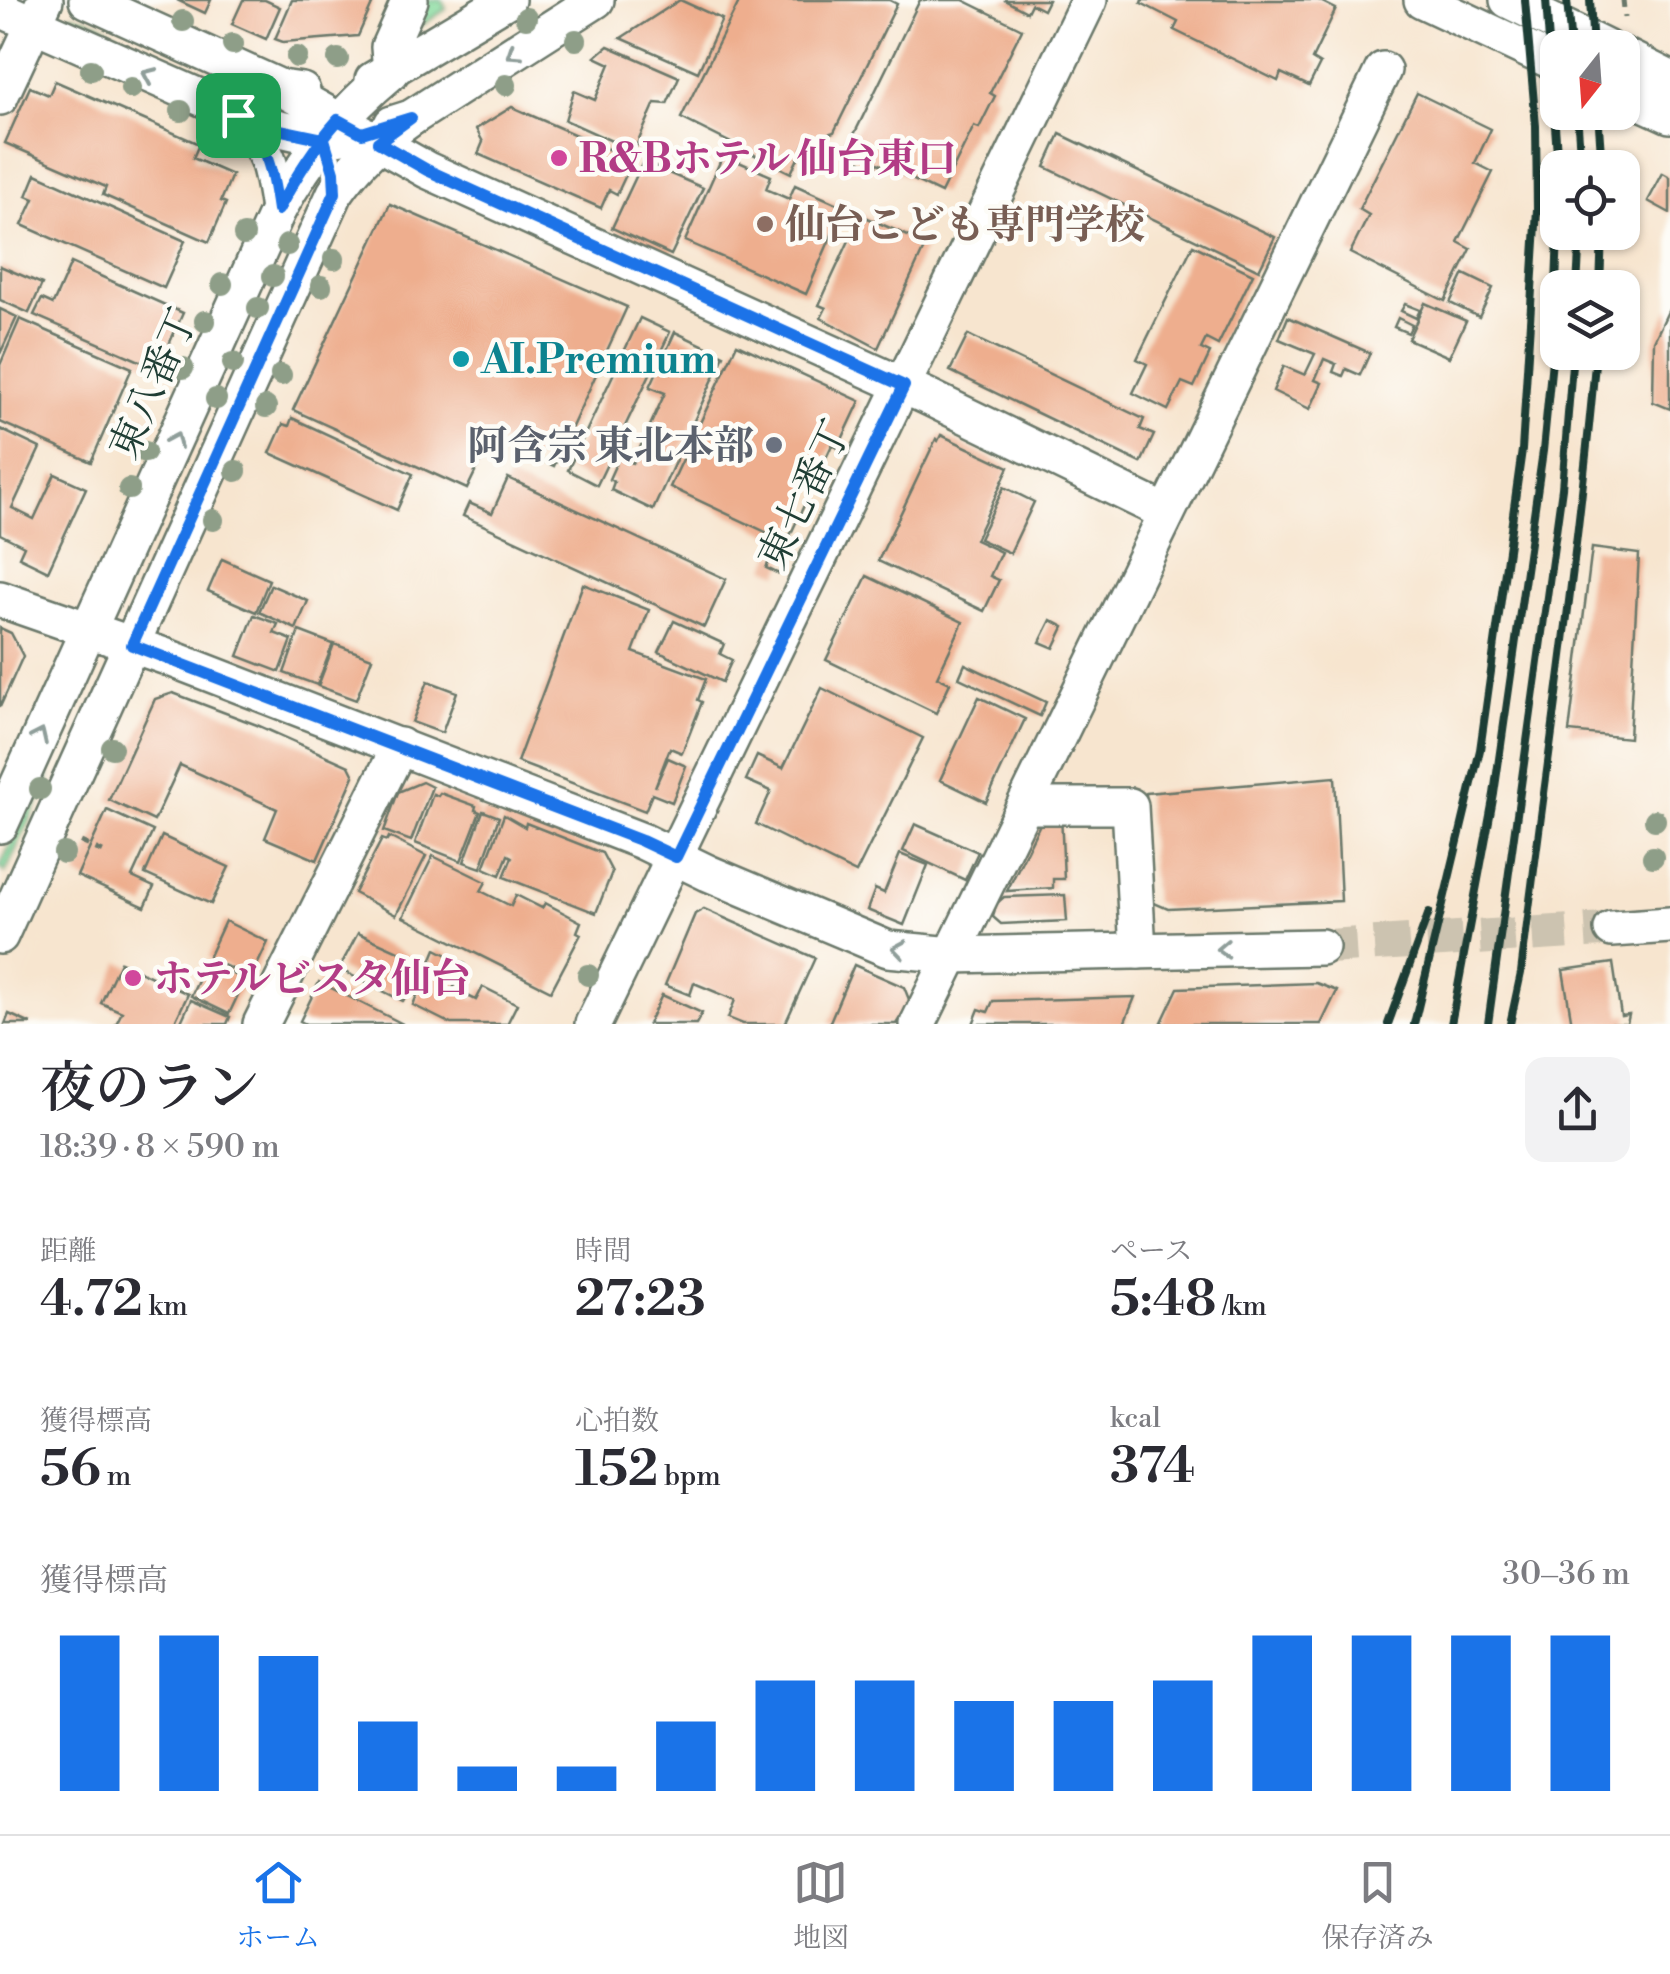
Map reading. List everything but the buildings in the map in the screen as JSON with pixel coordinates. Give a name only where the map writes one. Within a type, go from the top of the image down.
[{"type":"street","points":[[87,0],[281,88],[350,133],[427,170],[904,386],[1165,512]]},
{"type":"street","points":[[391,72],[389,47],[410,0]]},
{"type":"street","points":[[281,88],[308,92],[362,85],[391,72],[462,12],[507,0]]},
{"type":"street","name":"東八番丁","points":[[350,133],[411,118],[596,0]]},
{"type":"street","name":"東七番丁","points":[[593,1024],[1089,0]]},
{"type":"street","points":[[1422,0],[1540,56]]},
{"type":"street","points":[[1508,0],[1569,30]]},
{"type":"street","points":[[0,8],[39,12],[262,126],[350,133]]},
{"type":"street","points":[[0,97],[39,12]]},
{"type":"street","points":[[1640,65],[1670,79]]},
{"type":"street","points":[[918,1024],[1382,70]]},
{"type":"street","name":"東八番丁","points":[[0,825],[278,210],[297,174],[350,133],[391,72]]},
{"type":"street","points":[[1640,101],[1670,115]]},
{"type":"street","points":[[238,115],[270,160],[278,210]]},
{"type":"street","points":[[335,193],[334,172],[350,133]]},
{"type":"street","name":"東八番丁","points":[[0,936],[335,193],[352,168],[350,133]]},
{"type":"street","points":[[0,599],[400,746],[642,841],[888,948],[953,955],[1321,947]]},
{"type":"street","points":[[261,1024],[400,746]]},
{"type":"street","points":[[1025,806],[1130,806],[1138,951]]},
{"type":"street","points":[[1612,929],[1670,925]]},
{"type":"path","points":[[1624,0],[1625,18]]},
{"type":"path","points":[[82,842],[103,852]]},
{"type":"green space","points":[[420,0],[442,0],[446,9],[416,29]]},
{"type":"green space","points":[[72,14],[99,23],[138,48],[227,89],[74,21]]},
{"type":"green space","points":[[44,773],[50,776],[5,873],[0,867]]},
{"type":"tunnel","points":[[1321,947],[1612,929]]},
{"type":"railway","points":[[1414,1024],[1480,750],[1522,450],[1537,209],[1536,126],[1525,0]]},
{"type":"railway","points":[[1546,0],[1557,150]]},
{"type":"railway","points":[[1567,0],[1570,30]]},
{"type":"railway","points":[[1590,0],[1592,30]]},
{"type":"railway","points":[[1578,130],[1580,150]]},
{"type":"railway","points":[[1599,130],[1601,150]]},
{"type":"railway","points":[[1451,1024],[1494,794],[1543,451],[1554,340],[1557,250]]},
{"type":"railway","points":[[1578,270],[1579,250]]},
{"type":"railway","points":[[1601,250],[1601,270]]},
{"type":"railway","points":[[1488,1024],[1562,488],[1572,370]]},
{"type":"railway","points":[[1510,1024],[1521,973],[1561,663],[1594,370]]},
{"type":"railway","points":[[1388,1024],[1429,912]]},
{"type":"place","name":"R&Bホテル 仙台東口","points":[[559,158]]},
{"type":"place","name":"仙台こども専門学校","points":[[765,224]]},
{"type":"place","name":"AI.Premium","points":[[461,359]]},
{"type":"place","name":"阿含宗 東北本部","points":[[774,445]]},
{"type":"place","name":"ホテルビスタ仙台","points":[[133,978]]},
{"type":"route","points":[[238,115],[254,132],[270,160],[278,210],[297,174],[324,139],[332,127],[338,120],[362,133],[411,118],[378,142],[427,170],[904,386],[676,857],[400,746],[132,645],[335,193],[330,150],[324,139],[262,126],[238,115]]}]
